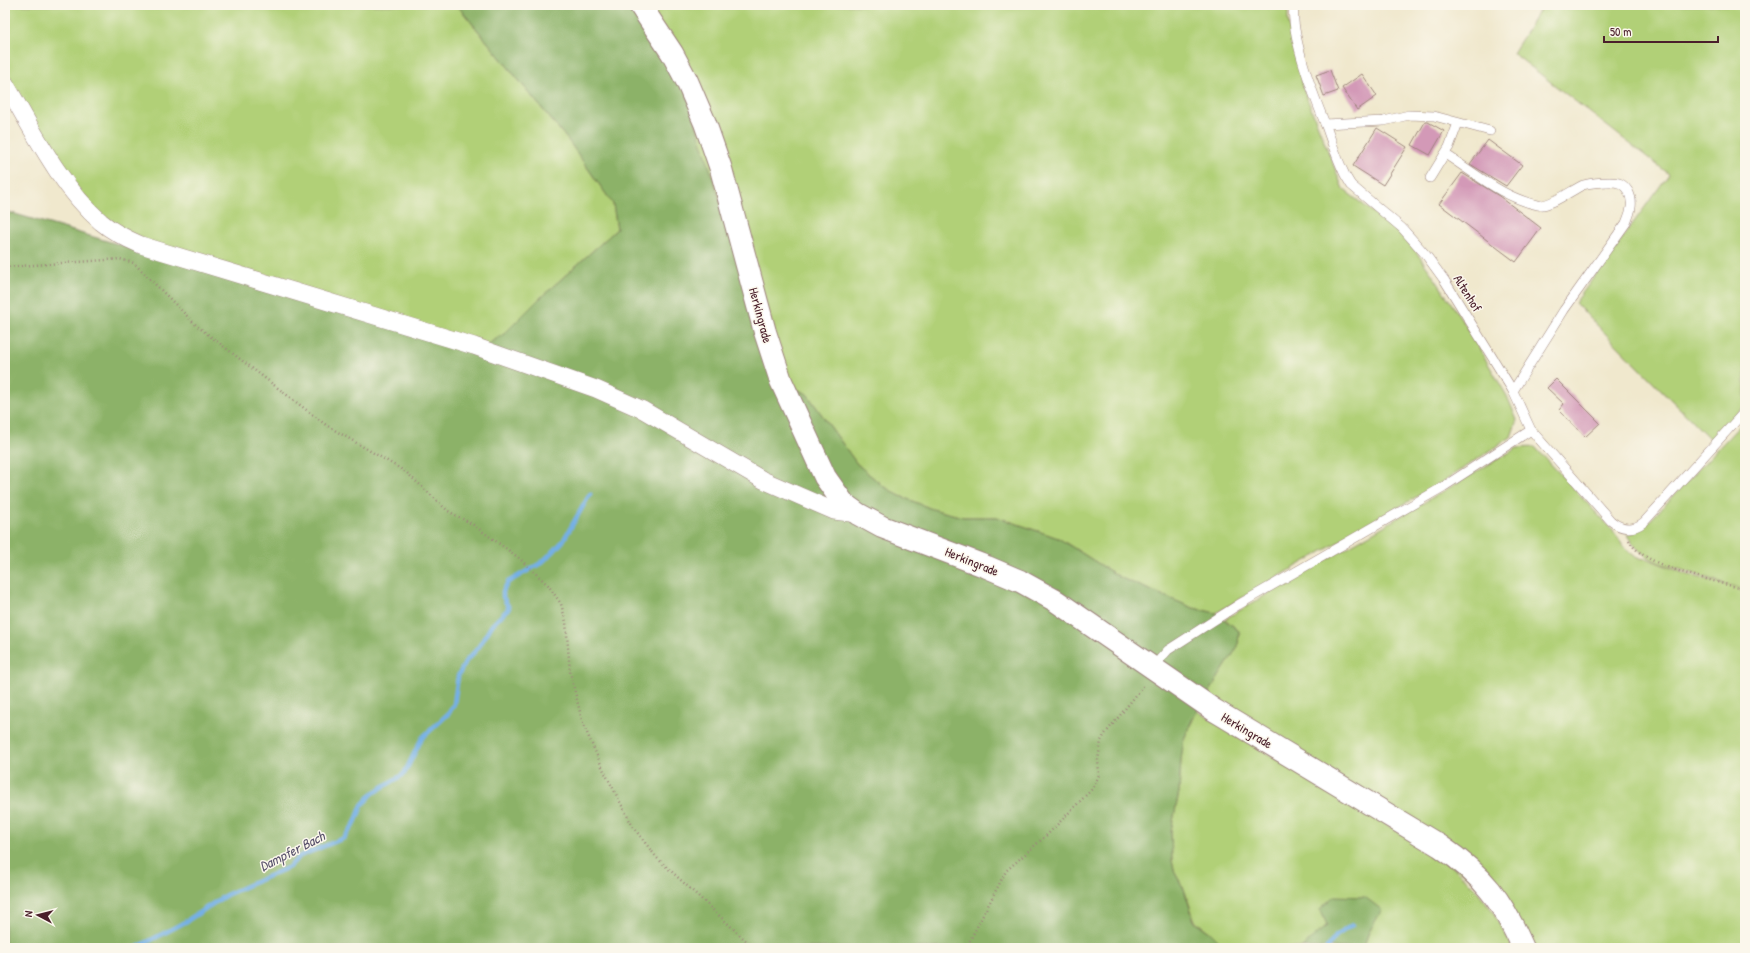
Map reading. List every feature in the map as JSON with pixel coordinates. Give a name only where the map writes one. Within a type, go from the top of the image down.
[{"type":"main road","name":"Herkingrade","points":[[640,5],[672,53],[687,81],[705,123],[721,169],[765,332],[781,381],[825,477],[844,504],[858,514],[882,527],[962,556],[1020,581],[1056,601],[1214,710],[1324,775],[1457,858],[1480,877],[1491,890],[1504,908],[1523,948]]},
{"type":"street","points":[[5,83],[57,169],[78,197],[101,222],[121,236],[140,245],[474,346],[596,389],[643,410],[763,480],[834,511],[858,514]]},
{"type":"lane","name":"Altenhof","points":[[1294,5],[1294,22],[1297,40],[1311,88],[1340,165],[1351,185],[1402,228],[1426,255],[1445,281],[1513,391],[1531,430],[1611,521],[1625,528]]},
{"type":"lane","points":[[1325,124],[1384,121],[1409,115],[1434,116],[1490,131]]},
{"type":"lane","points":[[1430,178],[1450,147],[1458,123]]},
{"type":"lane","points":[[1445,154],[1506,195],[1521,201],[1541,205],[1583,185],[1604,182],[1619,182],[1626,188],[1632,203],[1631,212],[1626,222],[1564,310],[1513,391]]},
{"type":"lane","points":[[1625,528],[1634,527],[1644,522],[1745,411]]},
{"type":"lane","points":[[1156,670],[1160,659],[1168,650],[1238,605],[1443,487],[1531,430]]},
{"type":"path","points":[[5,267],[120,259],[134,263],[197,326],[326,425],[406,472],[448,511],[472,524],[532,568],[548,585],[561,604],[566,622],[570,672],[583,724],[603,769],[633,827],[657,858],[754,948]]},
{"type":"path","points":[[1625,528],[1630,543],[1648,559],[1686,573],[1745,590]]},
{"type":"path","points":[[966,948],[1006,871],[1049,833],[1093,788],[1099,774],[1098,760],[1101,741],[1156,670]]},
{"type":"green space","points":[[5,5],[457,5],[568,140],[613,204],[617,229],[538,300],[504,334],[482,348],[140,243],[85,202],[5,78]]},
{"type":"green space","points":[[457,5],[635,5],[683,83],[777,381],[807,394],[857,464],[883,486],[900,496],[932,509],[963,517],[997,517],[1058,538],[1121,578],[1193,608],[1216,613],[1239,631],[1238,646],[1193,718],[1184,739],[1179,792],[1171,831],[1172,861],[1175,873],[1184,889],[1194,921],[1211,933],[1226,948],[5,948],[5,211],[479,350],[504,334],[538,300],[617,229],[613,204],[568,140]]},
{"type":"green space","points":[[643,5],[1288,5],[1288,21],[1303,88],[1343,189],[1395,229],[1414,249],[1436,280],[1466,326],[1507,396],[1517,420],[1511,437],[1442,482],[1216,613],[1193,608],[1121,578],[1058,538],[997,517],[963,517],[932,509],[900,496],[883,486],[857,464],[807,394],[785,383]]},
{"type":"green space","points":[[1543,5],[1745,5],[1745,405],[1712,441],[1575,303],[1669,174],[1513,53]]},
{"type":"green space","points":[[1745,420],[1745,590],[1655,561],[1637,548],[1627,535],[1643,528]]},
{"type":"green space","points":[[1535,447],[1614,532],[1626,549],[1637,558],[1648,559],[1686,574],[1745,591],[1745,948],[1531,948],[1510,905],[1206,697],[1238,646],[1239,631],[1225,619],[1517,448]]},
{"type":"green space","points":[[1197,711],[1414,841],[1455,869],[1475,888],[1492,910],[1513,948],[1363,948],[1369,932],[1328,925],[1302,948],[1226,948],[1211,933],[1195,921],[1184,889],[1175,873],[1172,861],[1171,831],[1179,792],[1184,739]]},
{"type":"green space","points":[[1334,896],[1365,897],[1382,910],[1369,932],[1363,948],[1302,948],[1327,925],[1320,909]]},
{"type":"building","points":[[1330,70],[1338,91],[1324,96],[1316,75]]},
{"type":"building","points":[[1362,74],[1377,96],[1357,110],[1342,88]]},
{"type":"building","points":[[1425,122],[1428,122],[1444,131],[1430,155],[1412,145]]},
{"type":"building","points":[[1377,128],[1407,147],[1383,185],[1353,166]]},
{"type":"building","points":[[1488,140],[1522,165],[1506,186],[1470,164]]},
{"type":"building","points":[[1462,173],[1499,196],[1541,228],[1516,262],[1439,204]]},
{"type":"building","points":[[1556,379],[1600,423],[1585,437],[1559,410],[1564,404],[1547,388]]},
{"type":"waterway","name":"Dampfer Bach","points":[[136,948],[185,922],[226,895],[289,867],[300,856],[344,838],[355,823],[362,805],[373,793],[404,774],[422,738],[449,713],[454,704],[458,676],[466,661],[478,648],[492,625],[509,608],[503,597],[503,591],[508,582],[541,563],[554,551],[563,541],[590,494]]},
{"type":"waterway","points":[[1327,948],[1336,936],[1352,925]]}]
